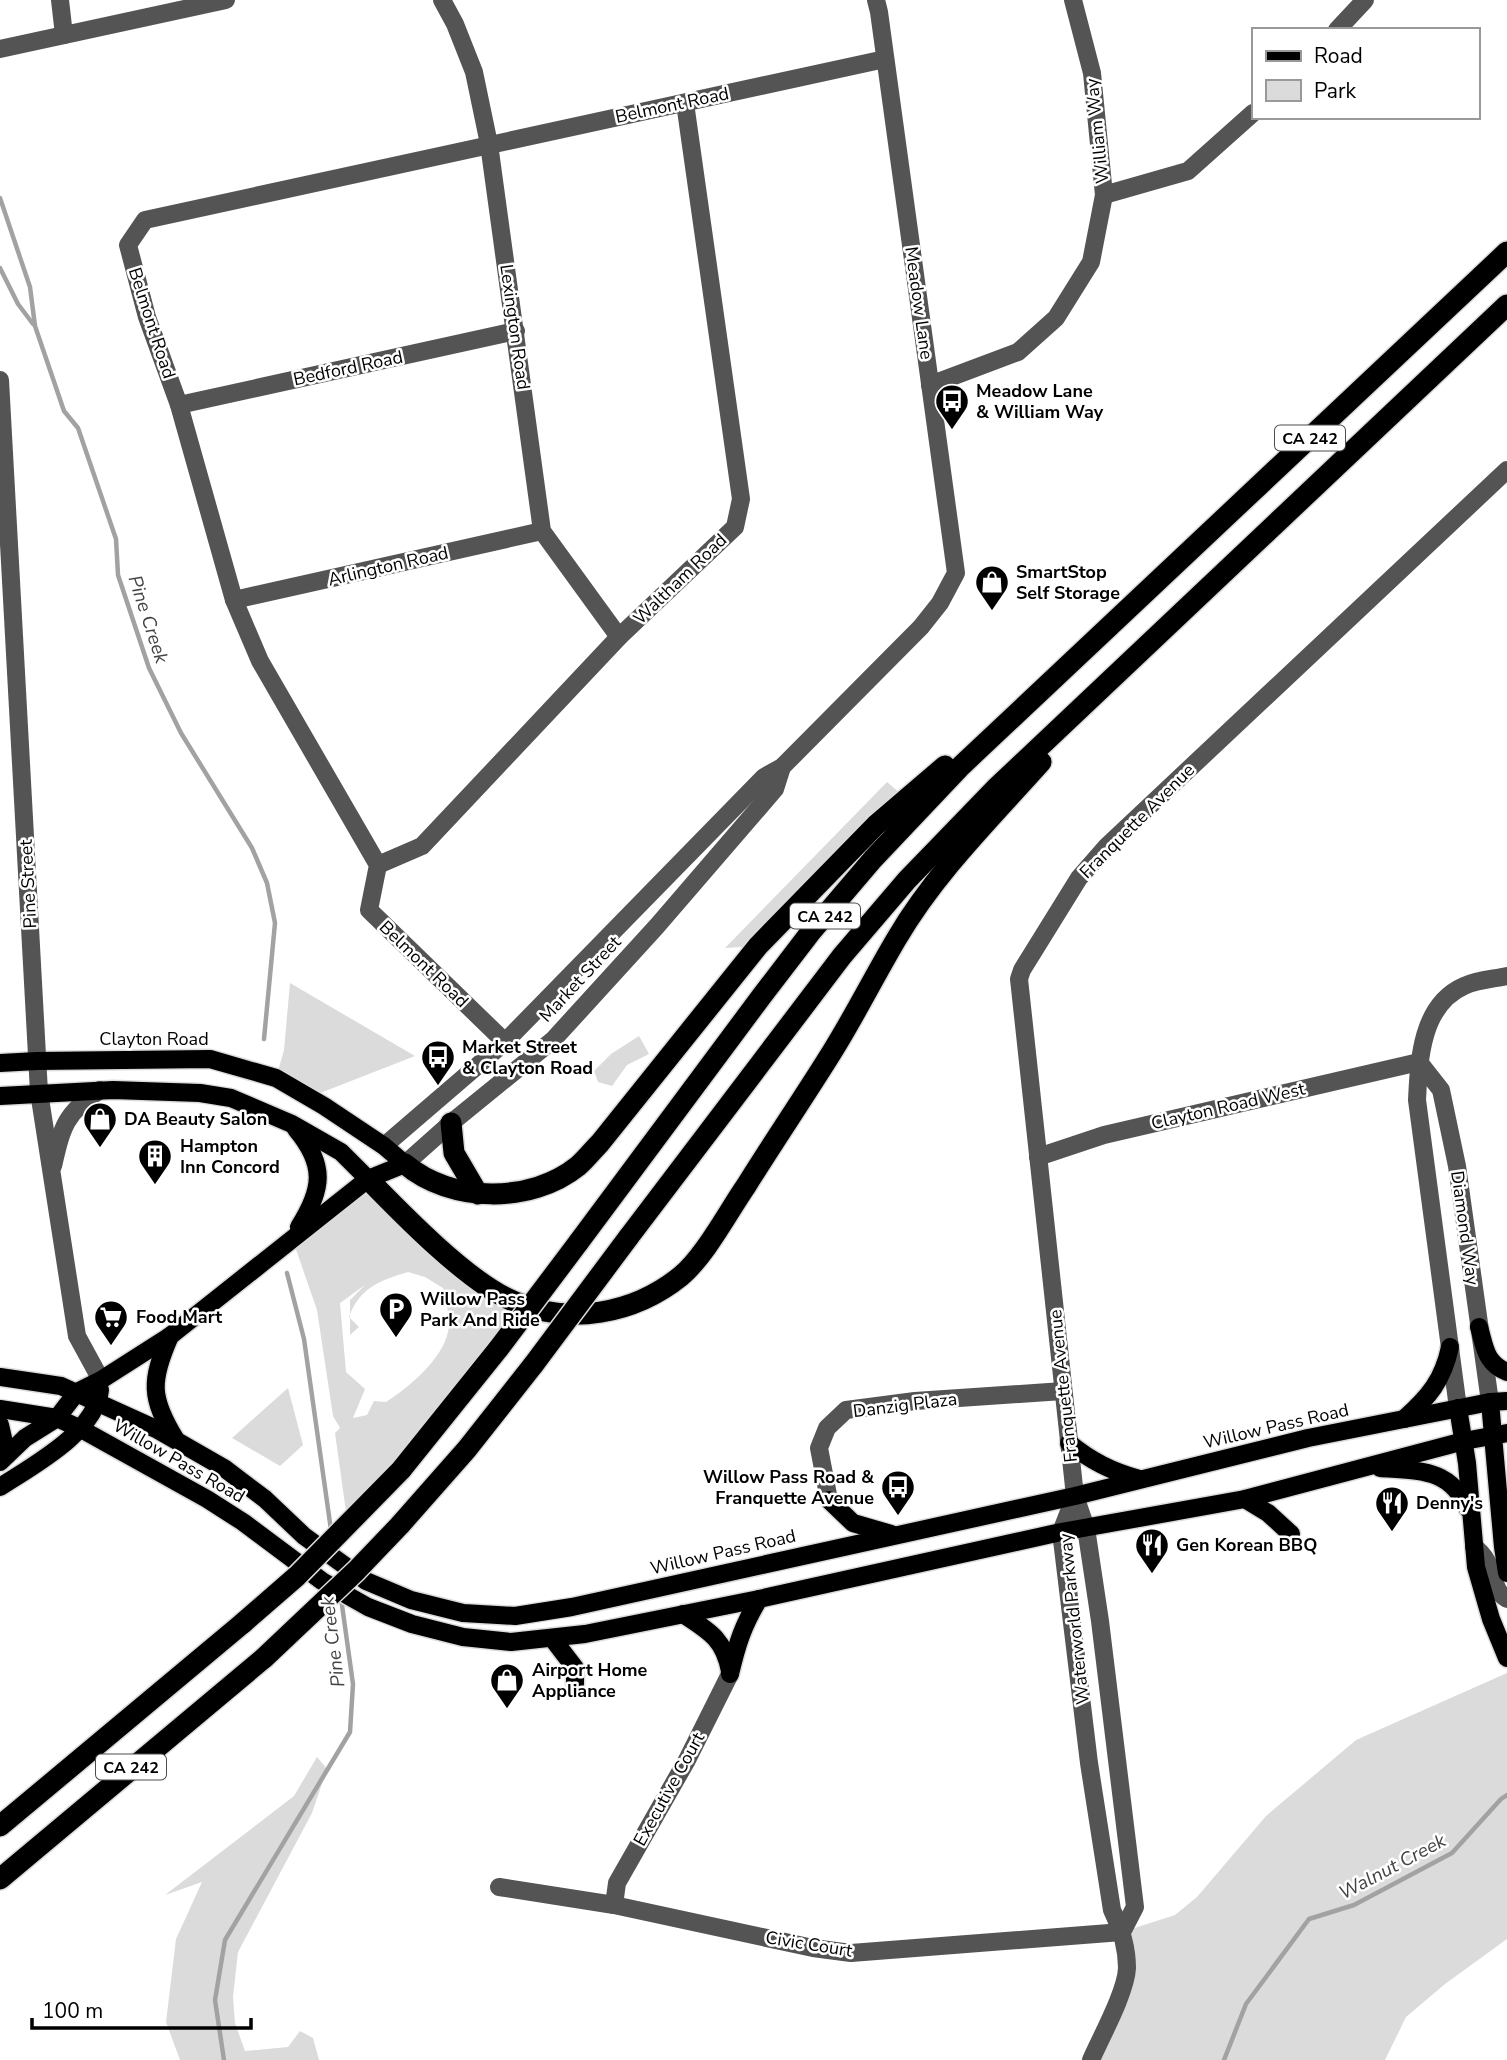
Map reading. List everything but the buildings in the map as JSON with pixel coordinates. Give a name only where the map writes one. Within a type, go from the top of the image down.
[{"type":"highway","name":"CA 242","points":[[0,1826],[297,1576],[401,1470],[499,1348],[810,933],[873,859],[961,766],[1507,252]]},
{"type":"highway","name":"CA 242","points":[[0,1879],[264,1658],[356,1571],[467,1449],[842,956],[907,880],[995,789],[1507,305]]},
{"type":"highway","points":[[405,1164],[442,1185],[478,1194],[527,1190],[558,1178],[577,1166],[600,1143],[758,946],[806,895],[876,825],[1112,625]]},
{"type":"highway","points":[[369,1179],[452,1258],[483,1283],[512,1301],[551,1314],[587,1314],[619,1310],[652,1296],[683,1274],[710,1241],[833,1051],[898,935],[928,892],[1140,652]]},
{"type":"highway","points":[[451,1123],[454,1153],[478,1194]]},
{"type":"main road","name":"Clayton Road","points":[[0,1063],[37,1060],[210,1059],[276,1077],[384,1146],[405,1164]]},
{"type":"main road","points":[[0,1096],[100,1090],[200,1093],[231,1098],[292,1124],[341,1152],[369,1179]]},
{"type":"main road","points":[[292,1124],[307,1142],[320,1177],[310,1210],[292,1238]]},
{"type":"main road","name":"Market Street","points":[[369,1179],[384,1146]]},
{"type":"main road","name":"Market Street","points":[[0,1460],[26,1438],[57,1418],[77,1392],[101,1380],[170,1336],[369,1179],[405,1164]]},
{"type":"main road","points":[[1479,1327],[1489,1359],[1496,1367],[1507,1372]]},
{"type":"main road","points":[[170,1336],[159,1359],[154,1385],[164,1420],[178,1443]]},
{"type":"main road","points":[[1404,1420],[1435,1386],[1446,1368],[1450,1347]]},
{"type":"main road","name":"Willow Pass Road","points":[[0,1377],[61,1386],[156,1429],[223,1468],[257,1493],[304,1535],[366,1581],[411,1601],[463,1613],[515,1616],[572,1607],[1075,1496],[1308,1438],[1498,1402]]},
{"type":"main road","points":[[0,1487],[81,1429],[99,1402],[101,1380]]},
{"type":"main road","points":[[1498,1402],[1507,1573]]},
{"type":"main road","points":[[1458,1408],[1481,1587],[1507,1658]]},
{"type":"main road","name":"Willow Pass Road","points":[[0,1409],[57,1418],[81,1429],[207,1499],[330,1586],[368,1607],[412,1625],[463,1637],[511,1642],[552,1639],[683,1614],[1061,1532],[1245,1499],[1464,1441],[1500,1434]]},
{"type":"main road","points":[[0,1425],[3,1437],[0,1460]]},
{"type":"main road","points":[[1069,1443],[1111,1471],[1139,1479]]},
{"type":"main road","points":[[1366,1467],[1438,1475],[1453,1484],[1472,1517]]},
{"type":"main road","points":[[1245,1499],[1268,1513],[1291,1534]]},
{"type":"main road","points":[[829,1500],[853,1523],[894,1535]]},
{"type":"main road","points":[[730,1674],[744,1622],[759,1598]]},
{"type":"main road","points":[[683,1614],[713,1633],[727,1654],[730,1674]]},
{"type":"main road","points":[[552,1639],[575,1668],[575,1684]]},
{"type":"street","points":[[60,0],[64,35]]},
{"type":"street","points":[[0,49],[226,0]]},
{"type":"street","name":"Lexington Road","points":[[442,0],[455,24],[474,72],[489,144],[542,531],[619,637]]},
{"type":"street","name":"Meadow Lane","points":[[876,0],[957,573],[940,603]]},
{"type":"street","name":"William Way","points":[[930,385],[1018,352],[1056,318],[1091,262],[1104,195],[1092,73],[1073,0]]},
{"type":"street","points":[[1338,28],[1357,2]]},
{"type":"street","name":"Belmont Road","points":[[505,1042],[369,910],[377,865],[260,661],[234,600],[179,405],[147,317],[128,245],[145,220],[885,59]]},
{"type":"street","name":"Waltham Road","points":[[377,865],[422,846],[619,637],[735,527],[741,499],[685,103]]},
{"type":"street","points":[[1104,195],[1188,170],[1252,114]]},
{"type":"street","name":"Bedford Road","points":[[179,405],[516,331]]},
{"type":"street","name":"Pine Street","points":[[0,380],[39,1092],[77,1336],[101,1380]]},
{"type":"street","name":"Franquette Avenue","points":[[1075,1496],[1019,979],[1022,970],[1079,878],[1107,846],[1507,471]]},
{"type":"street","name":"Arlington Road","points":[[234,600],[542,531]]},
{"type":"street","name":"Market Street","points":[[384,1146],[505,1042],[764,777],[782,767],[921,626],[940,603]]},
{"type":"street","name":"Market Street","points":[[405,1164],[553,1040],[657,926],[775,789],[782,767]]},
{"type":"street","name":"Diamond Way","points":[[1458,1408],[1417,1100],[1419,1062],[1431,1016],[1446,999],[1464,986],[1507,976]]},
{"type":"street","name":"Clayton Road West","points":[[1038,1157],[1104,1135],[1419,1062]]},
{"type":"street","name":"Diamond Way","points":[[1419,1062],[1441,1090],[1457,1167],[1479,1327],[1498,1402]]},
{"type":"street","points":[[51,1172],[65,1122],[80,1103],[100,1090]]},
{"type":"street","name":"Danzig Plaza","points":[[829,1500],[819,1448],[827,1428],[846,1410],[915,1401],[1063,1391]]},
{"type":"street","name":"Waterworld Parkway","points":[[1075,1496],[1086,1528],[1135,1907],[1122,1932]]},
{"type":"street","name":"Waterworld Parkway","points":[[1075,1496],[1061,1532],[1097,1816],[1112,1910],[1122,1932],[1127,1969],[1119,1997],[1091,2060]]},
{"type":"street","points":[[1474,1546],[1485,1554],[1499,1594],[1507,1599]]},
{"type":"street","name":"Executive Court","points":[[614,1905],[617,1883],[687,1760],[730,1674]]},
{"type":"street","name":"Civic Court","points":[[499,1886],[614,1905],[813,1948],[851,1953],[1122,1932]]},
{"type":"green space","points":[[887,782],[901,794],[867,817],[806,895],[758,946],[725,948]]},
{"type":"green space","points":[[290,983],[415,1056],[310,1097],[276,1078],[284,1050]]},
{"type":"green space","points":[[639,1036],[649,1054],[627,1065],[612,1086],[598,1082],[594,1071],[611,1054]]},
{"type":"green space","points":[[368,1179],[452,1258],[530,1307],[348,1526],[335,1433],[340,1428],[333,1416],[317,1310],[292,1238]],"holes":[[[408,1272],[425,1277],[443,1288],[449,1321],[445,1342],[432,1363],[386,1402],[374,1401],[367,1415],[353,1418],[365,1389],[346,1372],[340,1303],[365,1285],[350,1300],[350,1315],[353,1307],[371,1287]]]},
{"type":"green space","points":[[350,1318],[359,1327],[350,1335]]},
{"type":"green space","points":[[288,1388],[303,1445],[280,1466],[232,1438]]},
{"type":"green space","points":[[1507,1673],[1507,1939],[1445,1984],[1406,2017],[1385,2060],[1091,2060],[1119,1997],[1122,1932],[1175,1915],[1197,1897],[1266,1816],[1356,1740]]},
{"type":"green space","points":[[317,1757],[327,1769],[312,1813],[238,1952],[233,1997],[235,2023],[245,2051],[288,2047],[300,2031],[313,2038],[319,2060],[180,2060],[166,2022],[176,1939],[202,1882],[165,1895],[294,1796]]},
{"type":"waterway","name":"Pine Creek","points":[[0,198],[30,287],[35,326],[64,411],[78,428],[116,539],[118,575],[149,668],[181,733],[252,848],[267,883],[275,923],[264,1039]]},
{"type":"waterway","points":[[0,268],[18,304],[33,324]]},
{"type":"waterway","name":"Pine Creek","points":[[287,1273],[304,1339],[331,1530]]},
{"type":"waterway","name":"Pine Creek","points":[[224,2060],[215,2000],[225,1940],[350,1732],[353,1684],[341,1598]]},
{"type":"waterway","name":"Walnut Creek","points":[[1224,2060],[1246,2004],[1309,1919],[1354,1905],[1452,1853],[1507,1795]]},
{"type":"place","name":"Meadow Lane & William Way","points":[[952,431]]},
{"type":"place","name":"SmartStop Self Storage","points":[[992,612]]},
{"type":"place","name":"Market Street & Clayton Road","points":[[438,1087]]},
{"type":"place","name":"DA Beauty Salon","points":[[100,1149]]},
{"type":"place","name":"Hampton Inn Concord","points":[[155,1186]]},
{"type":"place","name":"Willow Pass Park And Ride","points":[[396,1339]]},
{"type":"place","name":"Food Mart","points":[[111,1347]]},
{"type":"place","name":"Willow Pass Road & Franquette Avenue","points":[[898,1517]]},
{"type":"place","name":"Denny's","points":[[1392,1533]]},
{"type":"place","name":"Gen Korean BBQ","points":[[1152,1575]]},
{"type":"place","name":"Airport Home Appliance","points":[[507,1710]]}]
